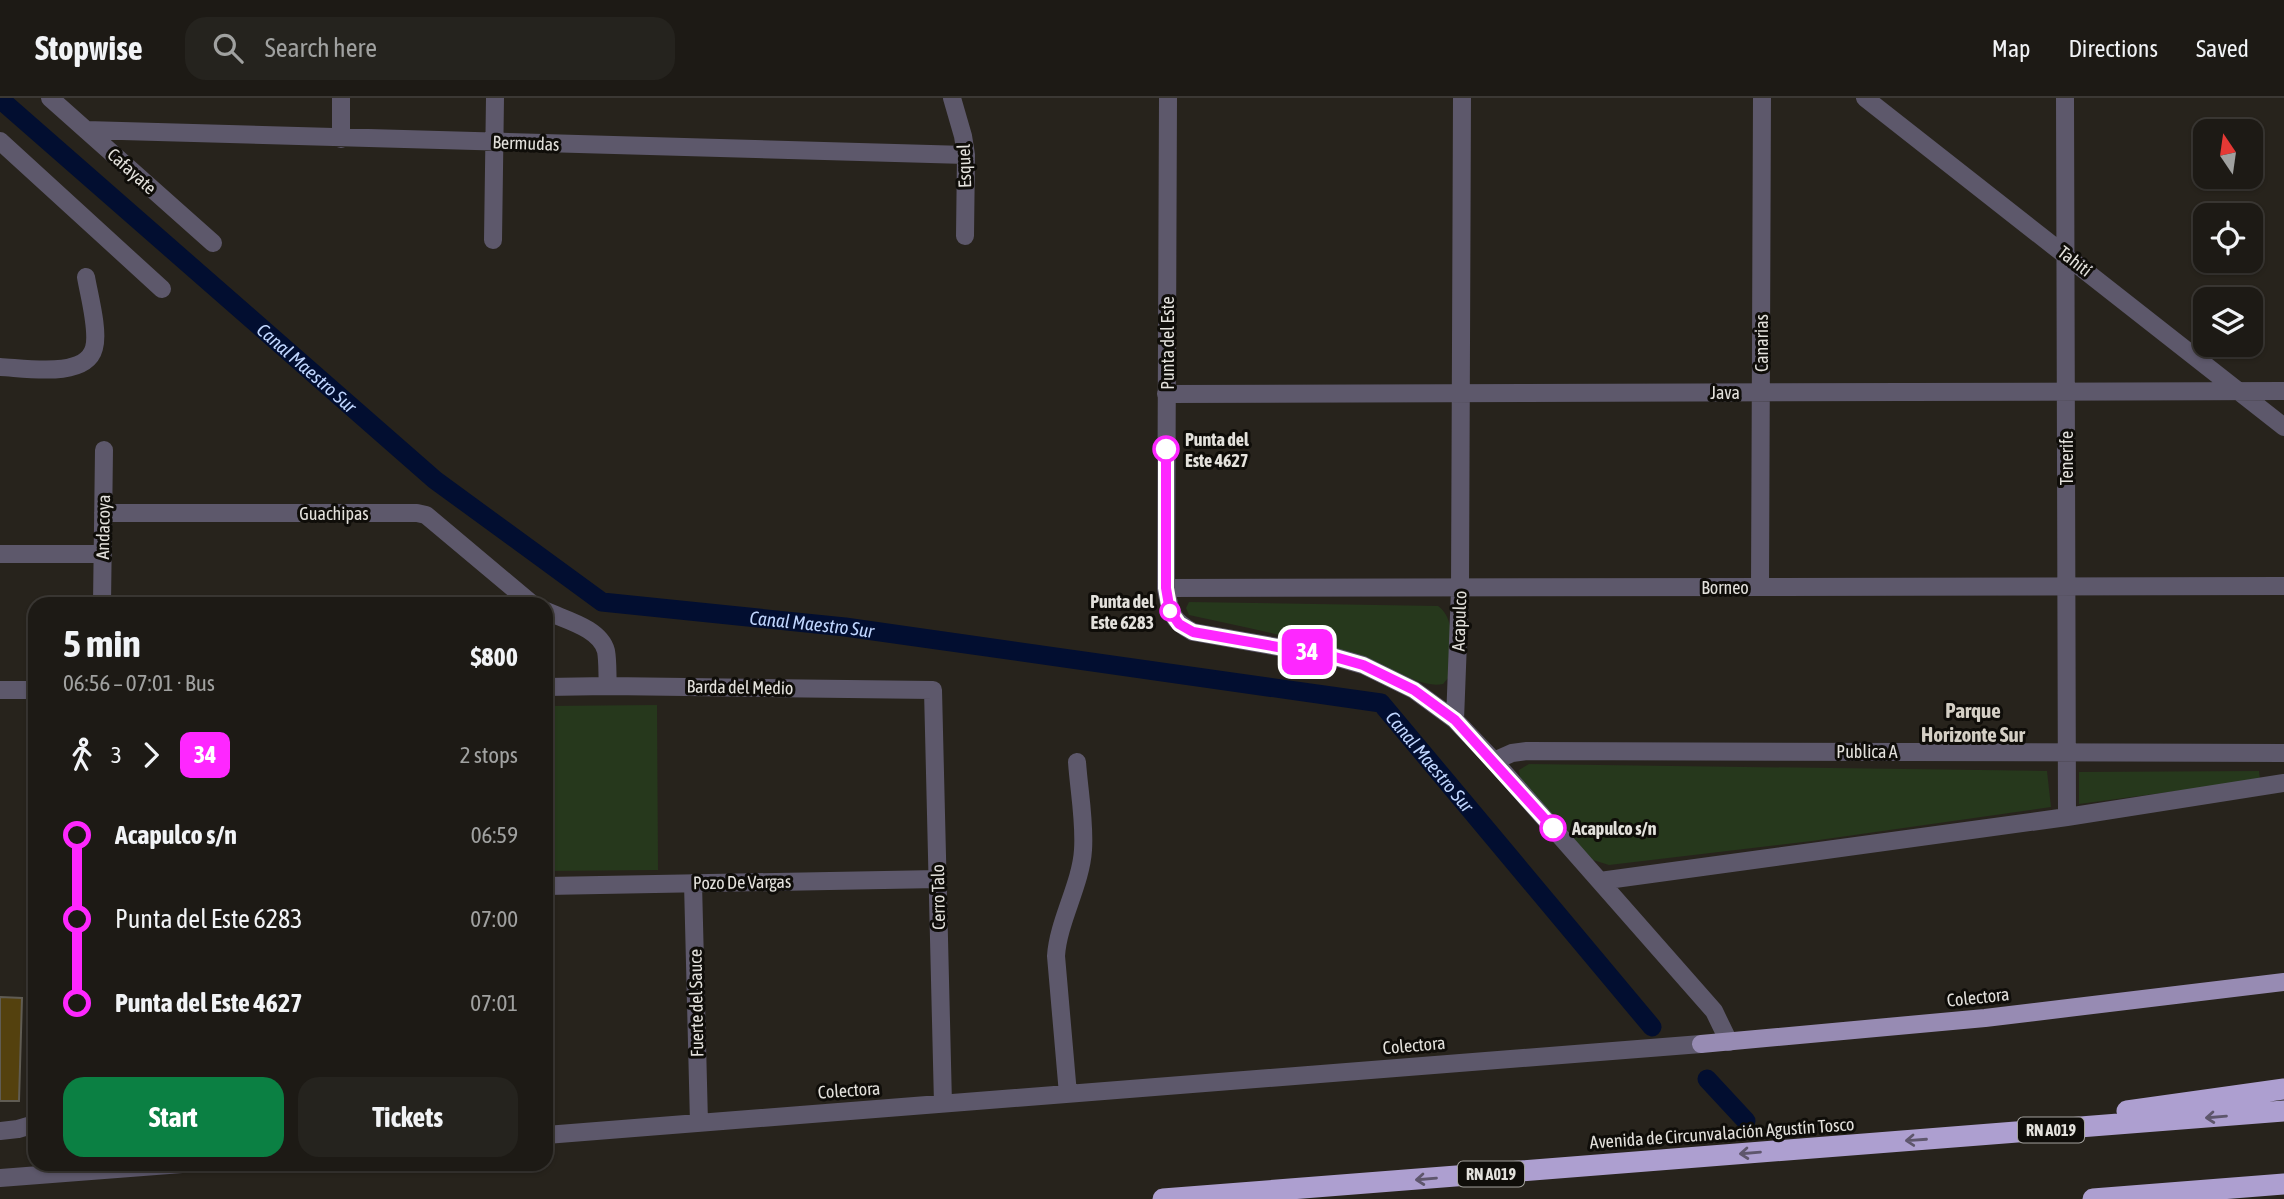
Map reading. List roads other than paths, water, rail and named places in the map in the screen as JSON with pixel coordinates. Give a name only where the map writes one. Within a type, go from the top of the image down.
[{"type":"highway","points":[[1948,1138],[2284,1089]]},
{"type":"highway","name":"Avenida de Circunvalación Agustín Tosco","points":[[1163,1199],[2284,1111]]},
{"type":"highway","points":[[2093,1199],[2284,1184]]},
{"type":"main road","name":"Colectora","points":[[1701,1044],[1985,1018],[2284,982]]},
{"type":"street","name":"Cafayate","points":[[50,98],[213,243]]},
{"type":"street","points":[[341,98],[341,139]]},
{"type":"street","points":[[493,240],[495,98]]},
{"type":"street","name":"Esquel","points":[[952,98],[964,136],[966,155],[965,236]]},
{"type":"street","name":"Punta del Este","points":[[1166,588],[1168,98]]},
{"type":"street","name":"Acapulco","points":[[1455,720],[1460,589],[1462,98]]},
{"type":"street","name":"Canarias","points":[[1760,587],[1762,98]]},
{"type":"street","name":"Tahití","points":[[1865,98],[2284,426]]},
{"type":"street","name":"Tenerife","points":[[2065,98],[2067,817]]},
{"type":"street","name":"Bermudas","points":[[86,130],[966,155]]},
{"type":"street","points":[[0,141],[162,289]]},
{"type":"street","points":[[0,367],[70,369],[85,363],[94,348],[86,277]]},
{"type":"street","name":"Java","points":[[1166,394],[2284,391]]},
{"type":"street","name":"Andacoya","points":[[102,597],[104,450]]},
{"type":"street","name":"Guachipas","points":[[103,513],[417,513],[426,515],[524,597]]},
{"type":"street","points":[[0,554],[103,554]]},
{"type":"street","name":"Borneo","points":[[1166,588],[2284,586]]},
{"type":"street","points":[[1166,588],[1170,611],[1179,624],[1193,632],[1335,657],[1363,665],[1414,690],[1455,720],[1714,1010],[1729,1042]]},
{"type":"street","points":[[553,614],[600,639],[606,651],[608,685]]},
{"type":"street","name":"Barda del Medio","points":[[553,687],[608,685],[933,690]]},
{"type":"street","points":[[0,690],[28,690]]},
{"type":"street","name":"Cerro Talo","points":[[933,690],[943,1104]]},
{"type":"street","name":"Publica A","points":[[1494,761],[1527,751],[2283,753]]},
{"type":"street","points":[[1600,881],[2067,817],[2283,784],[2283,753]]},
{"type":"street","points":[[1068,1094],[1056,956],[1057,942],[1083,851],[1077,762]]},
{"type":"street","name":"Pozo De Vargas","points":[[553,886],[938,879]]},
{"type":"street","name":"Fuerte del Sauce","points":[[693,883],[699,1123]]},
{"type":"street","name":"Colectora","points":[[553,1134],[1701,1044]]},
{"type":"street","points":[[0,1131],[28,1126]]},
{"type":"street","points":[[0,1178],[91,1171]]},
{"type":"waterway","name":"Canal Maestro Sur","points":[[0,99],[435,480],[602,602],[845,627],[1381,703],[1652,1027]]},
{"type":"waterway","name":"Canal Maestro Sur","points":[[1707,1079],[1746,1121]]},
{"type":"place","name":"Punta del Este 4627","points":[[1166,449]]},
{"type":"place","name":"Punta del Este 6283","points":[[1170,611]]},
{"type":"place","name":"Acapulco s/n","points":[[1553,828]]},
{"type":"district","name":"Parque Horizonte Sur","points":[[1973,722]]}]
